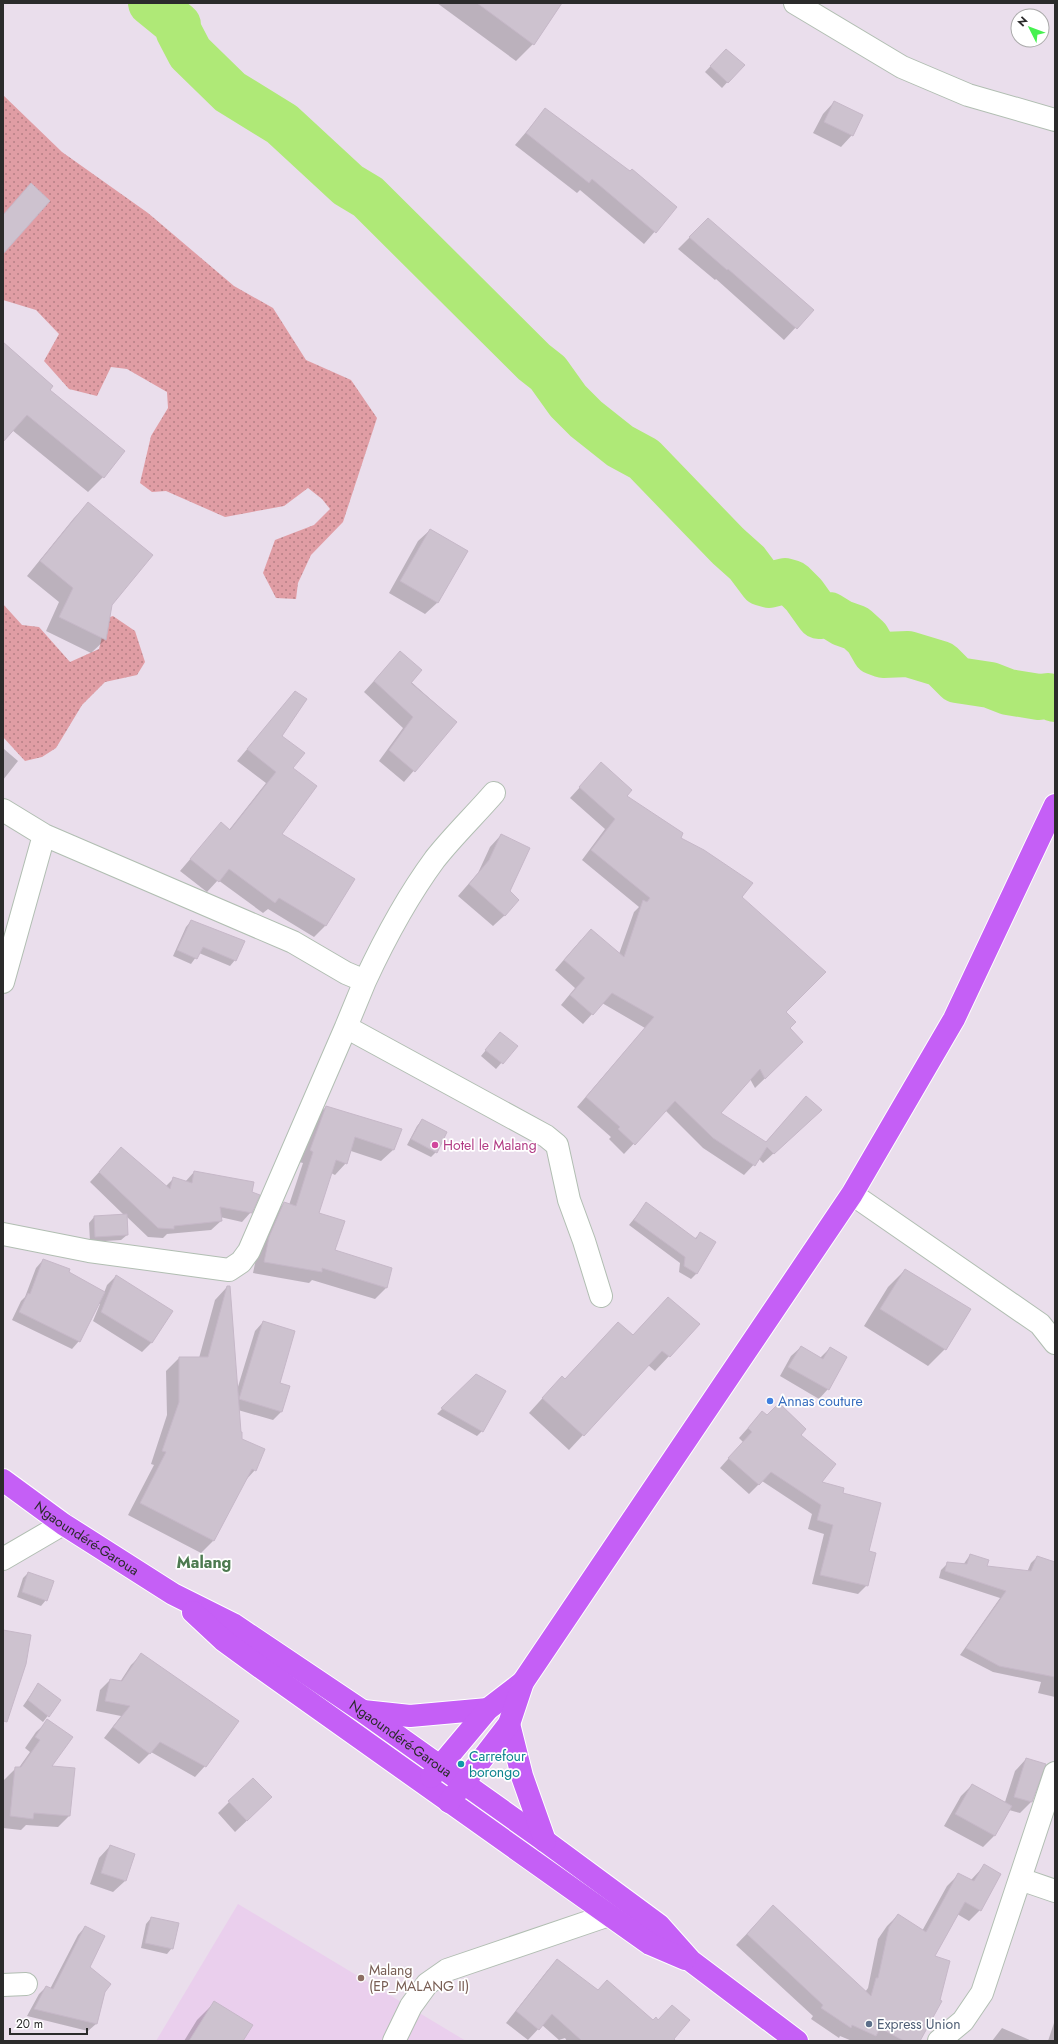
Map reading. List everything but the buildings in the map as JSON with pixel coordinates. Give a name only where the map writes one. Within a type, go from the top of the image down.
[{"type":"highway","points":[[449,1802],[509,1724],[523,1682],[852,1194],[954,1019],[1055,805]]},
{"type":"highway","name":"Ngaoundéré-Garoua","points":[[3,1480],[63,1524],[173,1594],[233,1624],[361,1710],[439,1765],[545,1840],[659,1925],[691,1962],[798,2041]]},
{"type":"highway","name":"Ngaoundéré-Garoua","points":[[173,1594],[223,1640],[426,1784],[449,1802],[650,1944],[691,1962]]},
{"type":"highway","points":[[426,1784],[439,1765],[488,1709],[523,1682]]},
{"type":"highway","points":[[361,1710],[410,1716],[488,1709]]},
{"type":"highway","points":[[509,1724],[522,1776],[545,1840]]},
{"type":"street","points":[[795,3],[902,67],[968,95],[1055,120]]},
{"type":"street","points":[[3,1234],[89,1252],[229,1270],[241,1262],[248,1251],[385,938],[414,890],[436,859],[494,793]]},
{"type":"street","points":[[3,810],[44,835],[293,942],[346,973],[365,981]]},
{"type":"street","points":[[3,982],[44,835]]},
{"type":"street","points":[[346,1027],[546,1136],[557,1145],[568,1200],[584,1241],[600,1296]]},
{"type":"street","points":[[852,1194],[1040,1324],[1055,1343]]},
{"type":"street","points":[[3,1559],[63,1524]]},
{"type":"street","points":[[940,2041],[963,2021],[982,1993],[1055,1773]]},
{"type":"street","points":[[1020,1879],[1055,1891]]},
{"type":"street","points":[[394,2041],[411,2006],[427,1984],[447,1970],[609,1915]]},
{"type":"street","points":[[3,1985],[26,1984]]},
{"type":"shaded area","points":[[3,95],[62,152],[148,213],[234,286],[273,308],[306,360],[351,380],[377,418],[343,522],[311,555],[298,583],[296,599],[276,598],[263,573],[275,540],[314,525],[330,509],[322,499],[308,488],[284,506],[225,517],[166,491],[152,492],[140,483],[151,436],[168,408],[167,392],[127,369],[111,367],[97,396],[69,389],[44,361],[59,334],[36,310],[3,300]]},
{"type":"shaded area","points":[[3,604],[22,625],[39,627],[70,662],[99,649],[107,618],[113,616],[135,631],[145,662],[137,675],[105,682],[82,705],[56,748],[42,757],[25,761],[3,737]]},
{"type":"shaded area","points":[[238,1904],[466,2041],[156,2041]]},
{"type":"waterway","points":[[151,3],[178,25],[178,30],[190,53],[230,92],[282,124],[348,185],[368,197],[534,362],[548,373],[568,401],[586,419],[620,446],[644,459],[728,546],[747,563],[762,583],[769,585],[785,581],[792,583],[804,595],[819,616],[829,615],[842,623],[856,628],[867,638],[875,652],[883,655],[908,654],[941,664],[957,680],[990,685],[1008,692],[1039,697],[1048,696],[1055,699]]},
{"type":"place","name":"Hotel le Malang","points":[[435,1145]]},
{"type":"place","name":"Annas couture","points":[[770,1401]]},
{"type":"place","name":"Carrefour borongo","points":[[461,1764]]},
{"type":"place","name":"Malang (EP_MALANG II)","points":[[361,1978]]},
{"type":"place","name":"Express Union","points":[[869,2024]]},
{"type":"district","name":"Malang","points":[[204,1562]]}]
